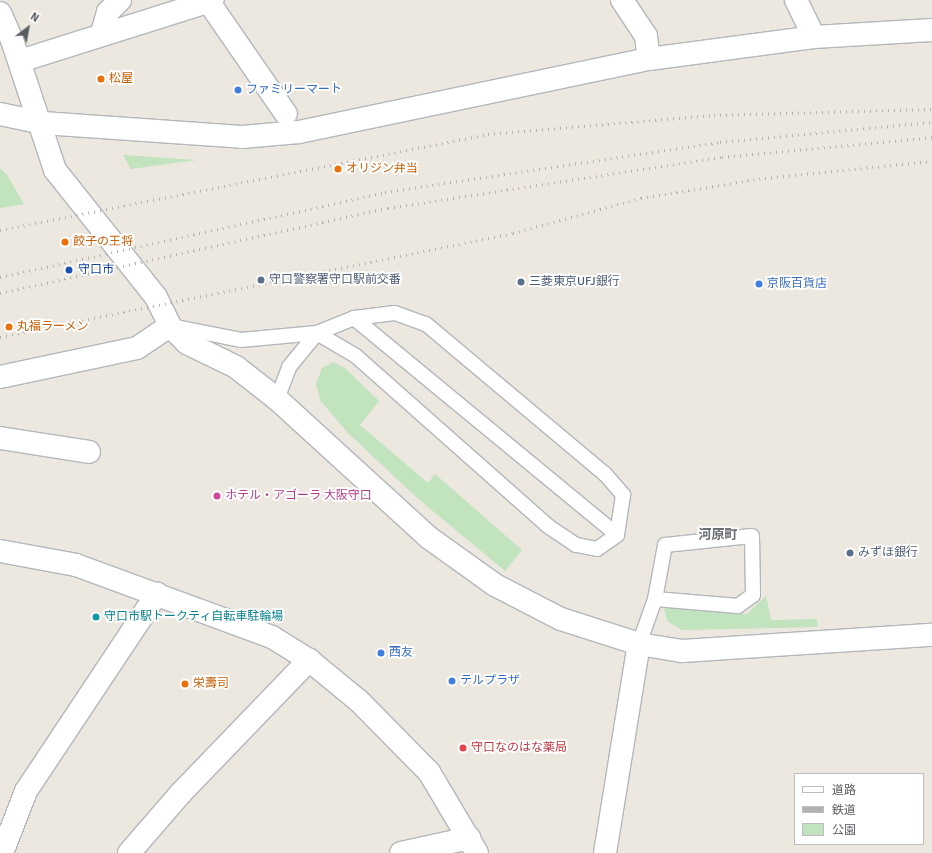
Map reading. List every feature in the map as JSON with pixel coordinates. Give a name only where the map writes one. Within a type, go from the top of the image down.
[{"type":"street","points":[[0,1],[6,0]]},
{"type":"street","points":[[102,33],[108,12],[120,0]]},
{"type":"street","points":[[622,0],[646,36],[649,58]]},
{"type":"street","points":[[796,0],[814,37]]},
{"type":"street","points":[[20,61],[102,33],[210,1],[286,114]]},
{"type":"street","points":[[0,13],[12,40],[43,124],[55,170],[156,297],[170,326],[187,343],[236,367],[277,399],[428,537],[495,584],[561,619],[639,644],[682,651],[932,635]]},
{"type":"street","points":[[0,114],[43,124],[242,137],[299,132],[649,58],[814,37],[932,30]]},
{"type":"street","points":[[0,377],[137,348],[170,326]]},
{"type":"street","points":[[0,438],[89,452]]},
{"type":"street","points":[[0,551],[76,565],[272,637],[309,660],[359,701],[429,772],[473,846],[401,853]]},
{"type":"street","points":[[2,853],[26,791],[157,594]]},
{"type":"street","points":[[605,853],[639,644]]},
{"type":"street","points":[[129,853],[181,793],[309,660]]},
{"type":"lane","points":[[170,326],[241,340],[317,333],[354,318],[395,313],[426,324],[605,474],[623,495],[617,535],[597,549],[576,545],[548,526],[356,356],[317,333]]},
{"type":"lane","points":[[354,318],[617,535]]},
{"type":"lane","points":[[277,399],[289,367],[317,333]]},
{"type":"lane","points":[[639,644],[655,598],[665,545],[752,536],[753,595],[738,606],[655,598]]},
{"type":"green space","points":[[123,155],[197,160],[131,169]]},
{"type":"green space","points":[[0,168],[7,175],[24,204],[0,208]]},
{"type":"green space","points":[[333,362],[345,368],[379,401],[360,425],[428,483],[435,474],[522,550],[505,571],[416,497],[347,432],[320,400],[316,384],[322,368]]},
{"type":"green space","points":[[766,596],[771,620],[817,619],[817,627],[682,630],[667,621],[664,608],[747,614]]},
{"type":"railway","points":[[0,230],[488,134],[714,115],[932,109]]},
{"type":"railway","points":[[0,277],[385,192],[720,142],[932,122]]},
{"type":"railway","points":[[0,293],[388,208],[722,157],[932,137]]},
{"type":"railway","points":[[0,337],[513,233],[641,198],[765,178],[932,161]]},
{"type":"place","name":"松屋","points":[[101,79]]},
{"type":"place","name":"ファミリーマート","points":[[238,90]]},
{"type":"place","name":"オリジン弁当","points":[[338,169]]},
{"type":"place","name":"餃子の王将","points":[[65,242]]},
{"type":"place","name":"守口市","points":[[69,270]]},
{"type":"place","name":"守口警察署守口駅前交番","points":[[261,280]]},
{"type":"place","name":"三菱東京UFJ銀行","points":[[521,282]]},
{"type":"place","name":"京阪百貨店","points":[[759,284]]},
{"type":"place","name":"丸福ラーメン","points":[[9,327]]},
{"type":"place","name":"ホテル・アゴーラ 大阪守口","points":[[217,496]]},
{"type":"place","name":"みずほ銀行","points":[[850,553]]},
{"type":"place","name":"守口市駅トークティ自転車駐輪場","points":[[96,617]]},
{"type":"place","name":"西友","points":[[381,653]]},
{"type":"place","name":"テルプラザ","points":[[452,681]]},
{"type":"place","name":"栄壽司","points":[[185,684]]},
{"type":"place","name":"守口なのはな薬局","points":[[463,748]]},
{"type":"district","name":"河原町","points":[[718,535]]}]
